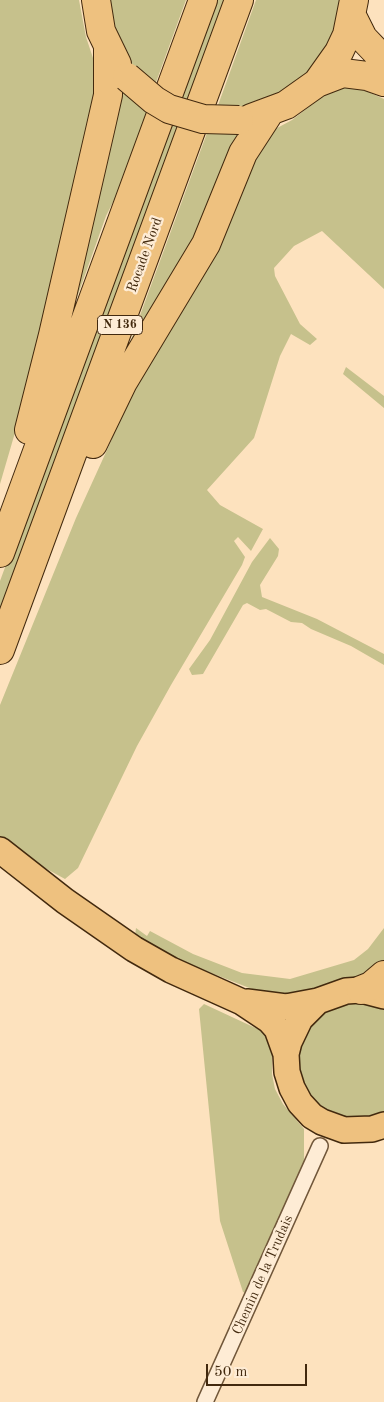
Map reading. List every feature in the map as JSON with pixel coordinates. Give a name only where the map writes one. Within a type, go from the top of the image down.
[{"type":"highway","points":[[96,0],[101,31],[108,48],[127,77],[147,95],[170,109],[203,119],[239,120],[269,113],[302,95],[317,82],[339,52],[353,8]]},
{"type":"highway","name":"N 136","points":[[0,554],[203,0]]},
{"type":"highway","name":"Rocade Nord","points":[[0,650],[239,0]]},
{"type":"highway","points":[[353,8],[363,38],[384,60]]},
{"type":"highway","points":[[0,523],[20,462],[53,335],[101,126],[108,95],[108,48]]},
{"type":"highway","points":[[317,82],[343,73],[367,76],[384,82]]},
{"type":"highway","points":[[0,664],[102,423],[123,382],[206,244],[243,153],[269,113]]},
{"type":"highway","points":[[373,993],[371,986],[384,975]]},
{"type":"main road","points":[[0,850],[65,901],[134,949],[171,970],[242,1002],[269,1020],[277,1029],[286,1054],[287,1072],[292,1088],[300,1104],[312,1116],[328,1125],[344,1130],[372,1130],[384,1125]]},
{"type":"main road","points":[[242,1002],[286,1007],[318,1001],[339,993],[373,993]]},
{"type":"main road","points":[[286,1054],[291,1036],[300,1019],[318,1001]]},
{"type":"street","points":[[312,1116],[320,1146],[344,1130]]},
{"type":"street","name":"Chemin de la Trudais","points":[[205,1402],[320,1146]]},
{"type":"shaded area","points":[[0,0],[79,0],[86,37],[99,76],[47,323],[0,484]]},
{"type":"shaded area","points":[[106,0],[186,0],[155,85],[133,67],[120,48]]},
{"type":"shaded area","points":[[213,0],[228,0],[0,624],[0,581]]},
{"type":"shaded area","points":[[256,0],[343,0],[335,33],[305,80],[255,107],[217,108]]},
{"type":"shaded area","points":[[344,84],[355,86],[384,99],[384,289],[322,231],[294,246],[274,268],[275,276],[300,324],[317,339],[310,345],[291,334],[280,356],[254,438],[207,490],[220,505],[263,529],[251,551],[238,537],[234,541],[245,557],[242,565],[137,746],[78,868],[65,879],[34,862],[0,838],[0,705],[76,518],[112,439],[107,435],[266,134],[292,120],[323,96]]},
{"type":"shaded area","points":[[123,92],[149,113],[121,186],[106,216],[65,331],[118,93]]},
{"type":"shaded area","points":[[207,133],[241,133],[217,205],[124,359]]},
{"type":"shaded area","points":[[346,367],[384,396],[384,408],[343,374]]},
{"type":"shaded area","points":[[270,538],[279,549],[278,556],[260,585],[262,597],[317,619],[384,654],[384,665],[351,646],[311,629],[302,623],[291,622],[266,609],[260,610],[247,603],[243,605],[203,674],[192,675],[189,669],[210,640],[252,562]]},
{"type":"shaded area","points":[[136,928],[147,936],[150,931],[193,954],[242,973],[290,979],[354,960],[368,949],[384,928],[384,962],[377,972],[299,995],[262,993],[186,963],[135,936]]},
{"type":"shaded area","points":[[370,1002],[384,1007],[384,1116],[375,1119],[334,1118],[309,1099],[297,1070],[301,1038],[320,1013],[339,1004]]},
{"type":"shaded area","points":[[204,1004],[262,1031],[272,1043],[272,1074],[275,1089],[283,1104],[304,1129],[304,1163],[248,1294],[243,1292],[220,1221],[199,1009]]}]
